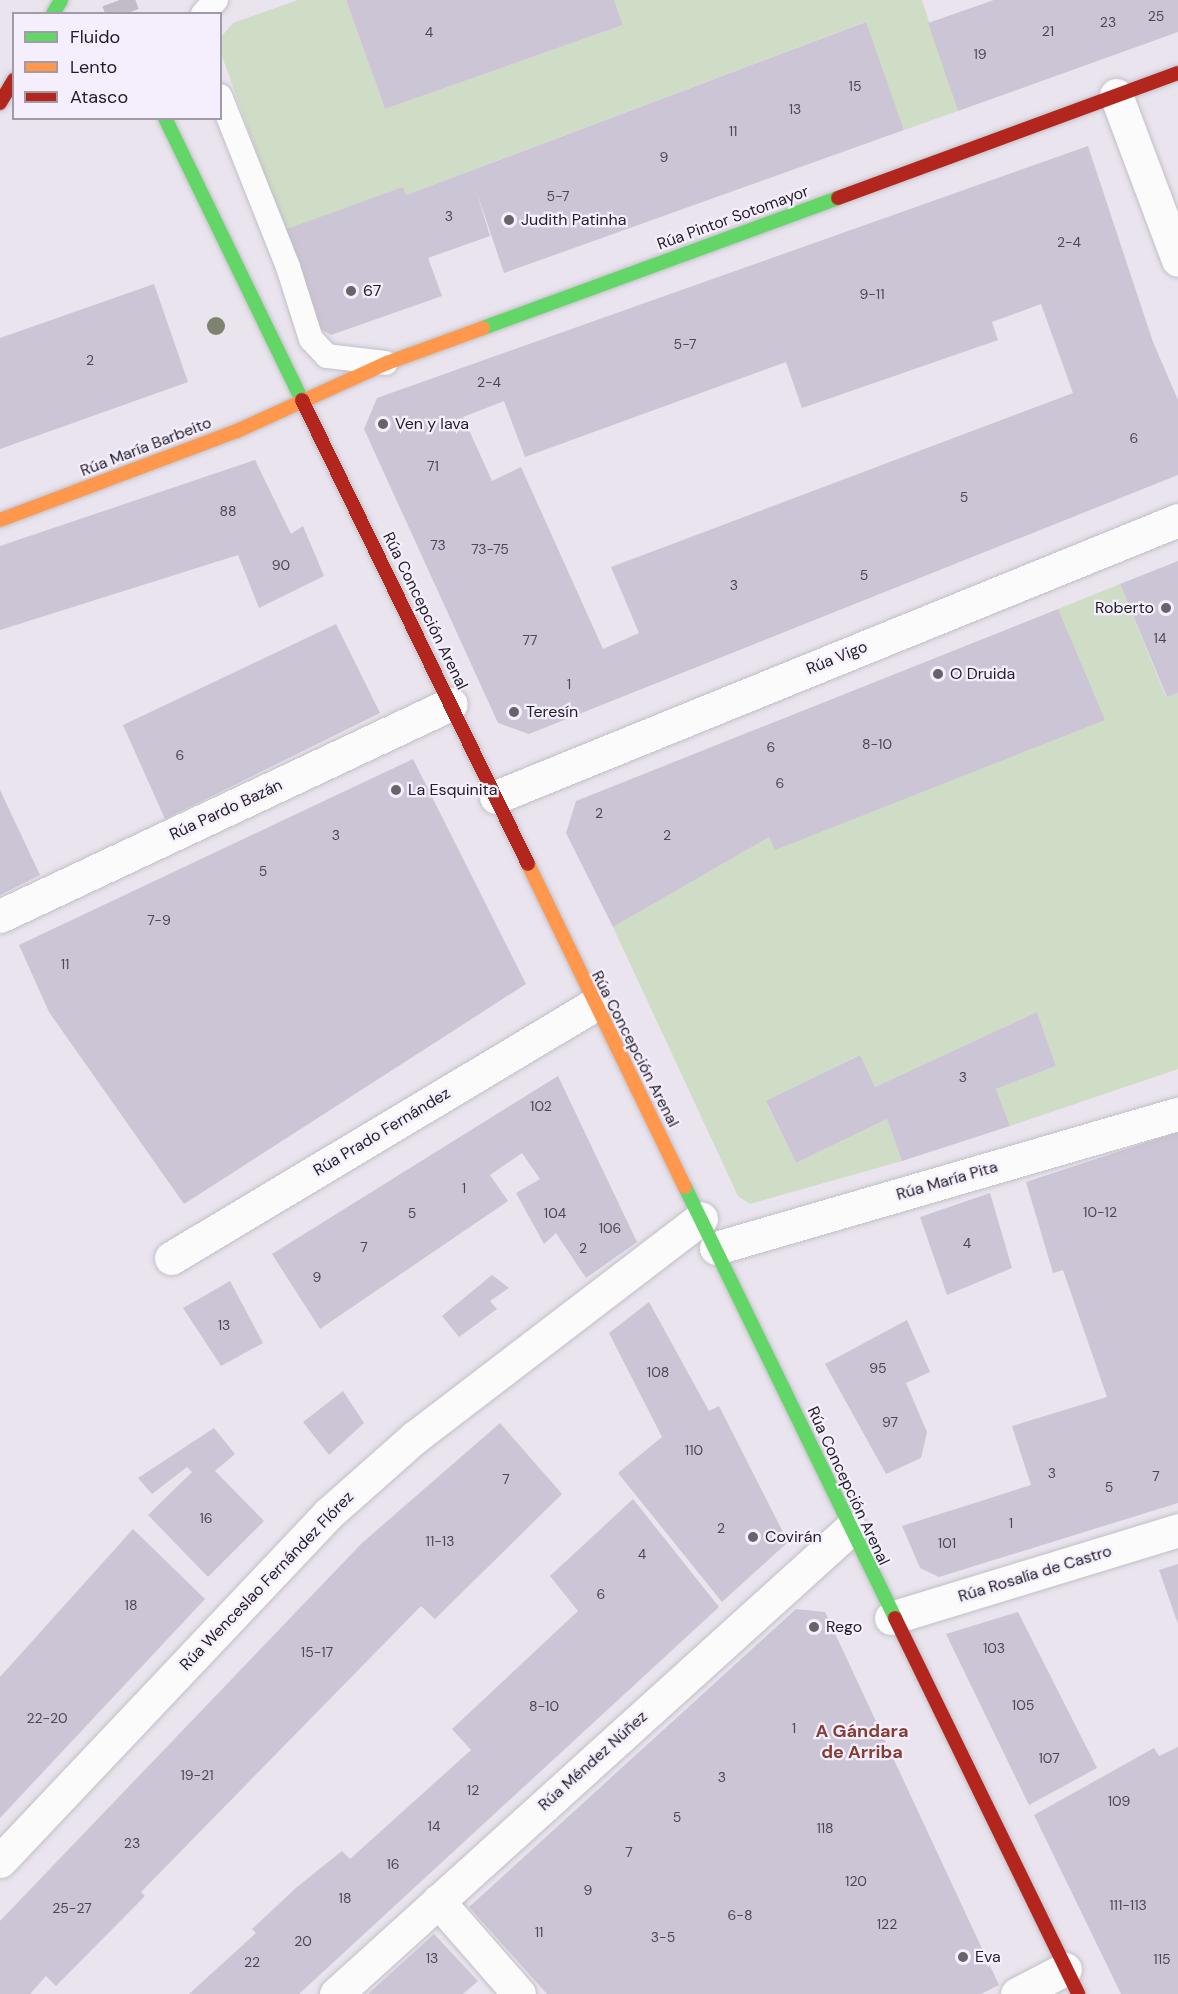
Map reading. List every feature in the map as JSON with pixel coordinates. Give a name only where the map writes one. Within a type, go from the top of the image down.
[{"type":"main road","name":"Rúa Pintor Sotomayor","points":[[302,399],[387,363],[1178,73]]},
{"type":"main road","points":[[0,103],[12,83]]},
{"type":"main road","name":"Rúa Concepción Arenal","points":[[166,120],[496,797],[593,1005],[716,1248],[891,1618],[1072,1982]]},
{"type":"main road","name":"Rúa María Barbeito","points":[[0,520],[237,431],[302,399]]},
{"type":"street","points":[[1116,95],[1178,260]]},
{"type":"street","name":"Rúa Vigo","points":[[496,797],[1178,520]]},
{"type":"street","name":"Rúa Pardo Bazán","points":[[0,916],[451,704]]},
{"type":"street","name":"Rúa Prado Fernández","points":[[171,1258],[593,1005]]},
{"type":"street","name":"Rúa María Pita","points":[[716,1248],[1178,1114]]},
{"type":"street","name":"Rúa Wenceslao Fernández Flórez","points":[[0,1861],[328,1514],[415,1437],[701,1218]]},
{"type":"street","name":"Rúa Méndez Núñez","points":[[336,1994],[850,1529]]},
{"type":"street","name":"Rúa Rosalía de Castro","points":[[891,1618],[1178,1530]]},
{"type":"street","points":[[438,1901],[519,1994]]},
{"type":"street","points":[[1017,1994],[1072,1982]]},
{"type":"lane","points":[[205,12],[216,0]]},
{"type":"lane","points":[[222,101],[288,267],[311,339],[327,356],[387,363]]},
{"type":"green space","points":[[298,0],[346,0],[385,109],[623,25],[614,0],[922,0],[958,111],[904,130],[865,22],[406,195],[284,230],[222,56],[222,36],[233,23]]},
{"type":"green space","points":[[1120,584],[1166,697],[1178,693],[1178,1069],[1010,1126],[996,1089],[1056,1066],[1037,1012],[875,1087],[859,1055],[766,1102],[796,1163],[887,1119],[902,1161],[750,1204],[738,1196],[613,927],[769,837],[775,849],[967,774],[1058,609]]},
{"type":"building","points":[[346,0],[614,0],[623,25],[385,109]]},
{"type":"building","points":[[994,0],[1178,0],[1178,32],[958,111],[928,23]]},
{"type":"building","points":[[866,22],[904,130],[504,273],[476,190],[490,236],[428,258],[442,296],[331,335],[319,328],[284,230],[403,187],[406,195]]},
{"type":"building","points":[[1088,146],[1153,342],[1178,400],[1178,475],[529,734],[498,723],[364,429],[377,398]],"holes":[[[1041,304],[1073,393],[611,567],[639,633],[603,649],[521,467],[492,481],[463,417],[504,401],[525,457],[786,362],[802,408],[998,340],[992,322]]]},
{"type":"building","points":[[154,284],[188,382],[0,449],[0,338]]},
{"type":"building","points":[[255,460],[291,534],[303,526],[324,576],[259,608],[238,555],[0,630],[0,546]]},
{"type":"building","points":[[1178,561],[1178,693],[1167,697],[1120,584]]},
{"type":"building","points":[[1058,609],[1105,720],[775,850],[769,837],[613,927],[566,833],[576,801]]},
{"type":"building","points":[[336,624],[380,713],[165,819],[123,725]]},
{"type":"building","points":[[413,759],[526,984],[184,1204],[49,1012],[19,945]]},
{"type":"building","points":[[0,790],[40,875],[0,895]]},
{"type":"building","points":[[1037,1012],[1056,1066],[996,1089],[1010,1126],[902,1161],[887,1119],[796,1163],[766,1101],[860,1055],[875,1087]]},
{"type":"building","points":[[558,1076],[637,1242],[586,1278],[556,1233],[544,1244],[516,1193],[540,1179],[522,1153],[490,1175],[508,1201],[320,1329],[272,1254]]},
{"type":"building","points":[[1178,1132],[1178,1503],[939,1577],[920,1568],[902,1526],[1031,1485],[1012,1426],[1107,1397],[1063,1270],[1053,1273],[1026,1182]]},
{"type":"building","points":[[990,1193],[1012,1268],[947,1295],[920,1217]]},
{"type":"building","points":[[492,1275],[509,1288],[490,1301],[497,1309],[459,1337],[442,1316]]},
{"type":"building","points":[[230,1281],[263,1343],[221,1366],[183,1308]]},
{"type":"building","points":[[649,1302],[709,1411],[719,1406],[788,1542],[722,1602],[618,1473],[662,1437],[609,1333]]},
{"type":"building","points":[[907,1320],[930,1372],[906,1383],[927,1432],[921,1458],[886,1474],[825,1364]]},
{"type":"building","points":[[343,1391],[364,1423],[329,1455],[303,1422]]},
{"type":"building","points":[[500,1423],[562,1494],[435,1619],[421,1606],[141,1892],[145,1896],[56,1986],[46,1976],[30,1994],[0,1994],[0,1921],[362,1543]]},
{"type":"building","points":[[214,1428],[235,1454],[215,1471],[264,1521],[208,1577],[148,1515],[192,1472],[187,1467],[152,1494],[138,1478]]},
{"type":"building","points":[[633,1499],[719,1607],[299,1994],[189,1994],[256,1933],[252,1929],[297,1887],[342,1851],[350,1859],[471,1750],[452,1729],[578,1611],[550,1576]]},
{"type":"building","points":[[133,1529],[205,1599],[0,1818],[0,1677]]},
{"type":"building","points":[[1178,1564],[1178,1624],[1159,1570]]},
{"type":"building","points":[[796,1609],[825,1612],[999,1985],[981,1994],[547,1994],[469,1907]]},
{"type":"building","points":[[1018,1612],[1097,1768],[1029,1805],[946,1634]]},
{"type":"building","points":[[1178,1747],[1178,1994],[1121,1994],[1034,1815],[1154,1748],[1159,1756]]},
{"type":"building","points":[[434,1934],[478,1981],[463,1994],[368,1994]]},
{"type":"tunnel","points":[[118,0],[122,12]]},
{"type":"traffic: fast","points":[[54,12],[61,0]]},
{"type":"traffic: fast","points":[[166,120],[302,400]]},
{"type":"traffic: fast","points":[[483,328],[838,198]]},
{"type":"traffic: fast","points":[[685,1187],[895,1618]]},
{"type":"traffic: slow","points":[[0,520],[237,431],[387,363],[483,328]]},
{"type":"traffic: slow","points":[[528,864],[685,1187]]},
{"type":"traffic: jam","points":[[838,198],[1178,73]]},
{"type":"traffic: jam","points":[[0,103],[12,83]]},
{"type":"traffic: jam","points":[[302,400],[528,864]]},
{"type":"traffic: jam","points":[[895,1618],[1078,1994]]},
{"type":"place","name":"Judith Patinha","points":[[509,220]]},
{"type":"place","name":"67","points":[[351,291]]},
{"type":"place","name":"Ven y lava","points":[[383,424]]},
{"type":"place","name":"Roberto","points":[[1166,608]]},
{"type":"place","name":"O Druida","points":[[938,674]]},
{"type":"place","name":"Teresín","points":[[514,712]]},
{"type":"place","name":"La Esquinita","points":[[396,790]]},
{"type":"place","name":"Covirán","points":[[753,1537]]},
{"type":"place","name":"Rego","points":[[814,1627]]},
{"type":"place","name":"Eva","points":[[963,1957]]},
{"type":"district","name":"A Gándara de Arriba","points":[[862,1742]]}]
